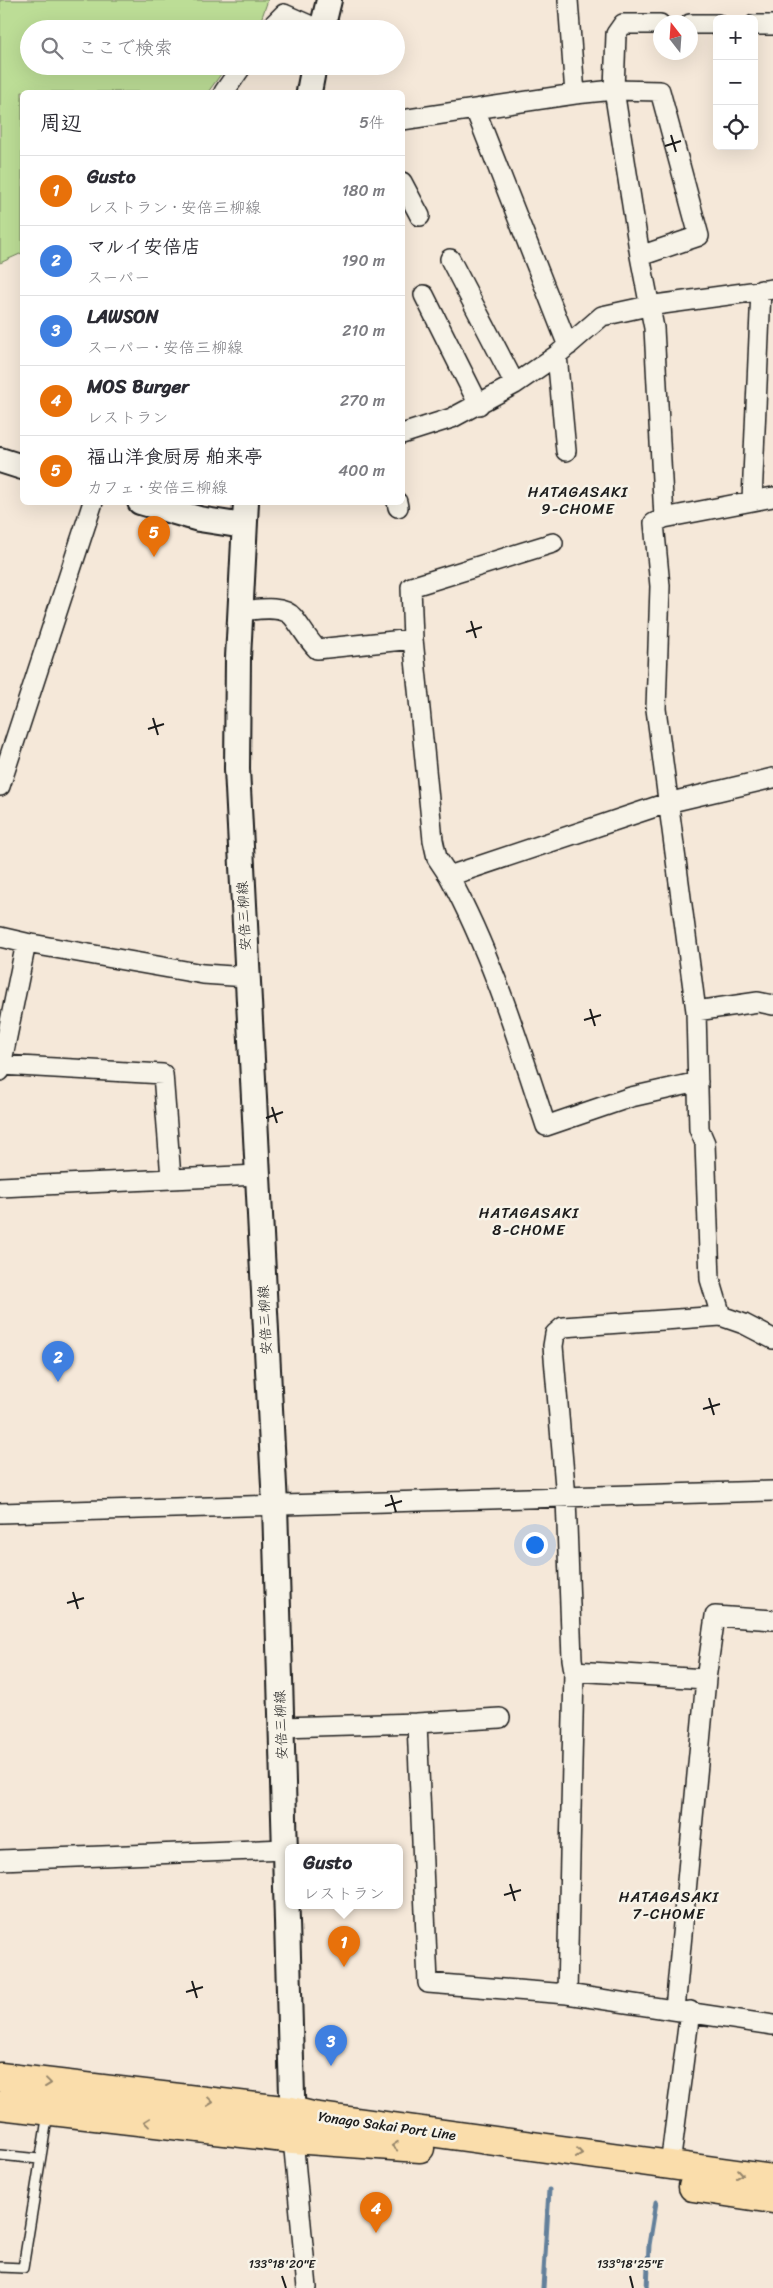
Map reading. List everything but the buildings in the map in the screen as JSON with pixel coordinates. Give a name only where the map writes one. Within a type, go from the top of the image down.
[{"type":"main road","name":"Yonago Sakai Port Line","points":[[0,2077],[292,2111],[313,2116],[773,2179]]},
{"type":"main road","name":"Yonago Sakai Port Line","points":[[0,2105],[293,2139],[436,2149],[773,2199]]},
{"type":"street","points":[[324,20],[329,0]]},
{"type":"street","points":[[568,0],[574,94]]},
{"type":"street","points":[[275,20],[283,7],[304,20]]},
{"type":"street","points":[[653,24],[623,24],[616,34],[614,90],[648,306],[654,328],[664,518]]},
{"type":"street","points":[[698,24],[713,24]]},
{"type":"street","points":[[758,24],[773,25]]},
{"type":"street","points":[[225,90],[236,75]]},
{"type":"street","points":[[309,90],[312,75]]},
{"type":"street","points":[[405,120],[574,94],[614,90],[660,91],[698,236],[640,256]]},
{"type":"street","points":[[475,109],[562,351],[566,451]]},
{"type":"street","points":[[405,188],[420,216]]},
{"type":"street","points":[[450,258],[515,384]]},
{"type":"street","points":[[405,433],[452,418],[515,384],[562,351],[602,316],[648,306],[767,290],[752,500]]},
{"type":"street","points":[[424,295],[479,405]]},
{"type":"street","points":[[0,460],[20,466]]},
{"type":"street","points":[[721,1316],[710,1278],[705,1143],[699,1129],[696,1011],[656,709],[660,586],[654,523],[664,518],[773,497]]},
{"type":"street","points":[[0,786],[92,505]]},
{"type":"street","points":[[150,505],[199,519],[245,514]]},
{"type":"street","name":"安倍三柳線","points":[[245,514],[240,611],[237,769],[275,1505],[285,1882]]},
{"type":"street","points":[[554,543],[411,587],[413,638],[433,840],[437,858],[468,911],[502,994],[546,1126],[631,1097],[698,1082]]},
{"type":"street","points":[[240,611],[278,609],[292,615],[307,639],[317,649],[413,638]]},
{"type":"street","points":[[448,876],[667,802],[773,778]]},
{"type":"street","points":[[0,937],[203,974],[247,977]]},
{"type":"street","points":[[26,943],[1,1068],[164,1074],[171,1178]]},
{"type":"street","points":[[696,1011],[758,1002],[773,1005]]},
{"type":"street","points":[[0,1187],[258,1175]]},
{"type":"street","points":[[567,1994],[574,1671],[566,1498],[553,1346],[555,1334],[563,1327],[721,1316],[744,1324],[773,1339]]},
{"type":"street","points":[[0,1513],[773,1491]]},
{"type":"street","points":[[670,2165],[706,1679],[715,1616],[773,1620]]},
{"type":"street","points":[[574,1671],[706,1679]]},
{"type":"street","points":[[280,1727],[416,1724],[500,1718]]},
{"type":"street","points":[[416,1724],[428,1983],[567,1994],[773,2025]]},
{"type":"street","points":[[0,1860],[284,1849]]},
{"type":"street","name":"安倍三柳線","points":[[286,1909],[293,2139]]},
{"type":"street","points":[[293,2139],[307,2288]]},
{"type":"lane","points":[[0,2267],[22,2268],[48,2111]]},
{"type":"lane","points":[[0,2155],[39,2159]]},
{"type":"green space","points":[[0,0],[268,0],[260,20],[20,20],[20,75],[220,75],[209,90],[20,90],[20,254],[0,263]]},
{"type":"waterway","points":[[543,2288],[549,2190]]},
{"type":"waterway","points":[[647,2288],[649,2245],[656,2202]]},
{"type":"place","name":"福山洋食厨房 舶来亭","points":[[154,557]]},
{"type":"place","name":"マルイ安倍店","points":[[58,1382]]},
{"type":"place","name":"Gusto","points":[[344,1967]]},
{"type":"place","name":"LAWSON","points":[[331,2066]]},
{"type":"place","name":"MOS Burger","points":[[376,2233]]},
{"type":"district","name":"HATAGASAKI 9-CHOME","points":[[578,500]]},
{"type":"district","name":"HATAGASAKI 8-CHOME","points":[[529,1222]]},
{"type":"district","name":"HATAGASAKI 7-CHOME","points":[[669,1906]]}]
